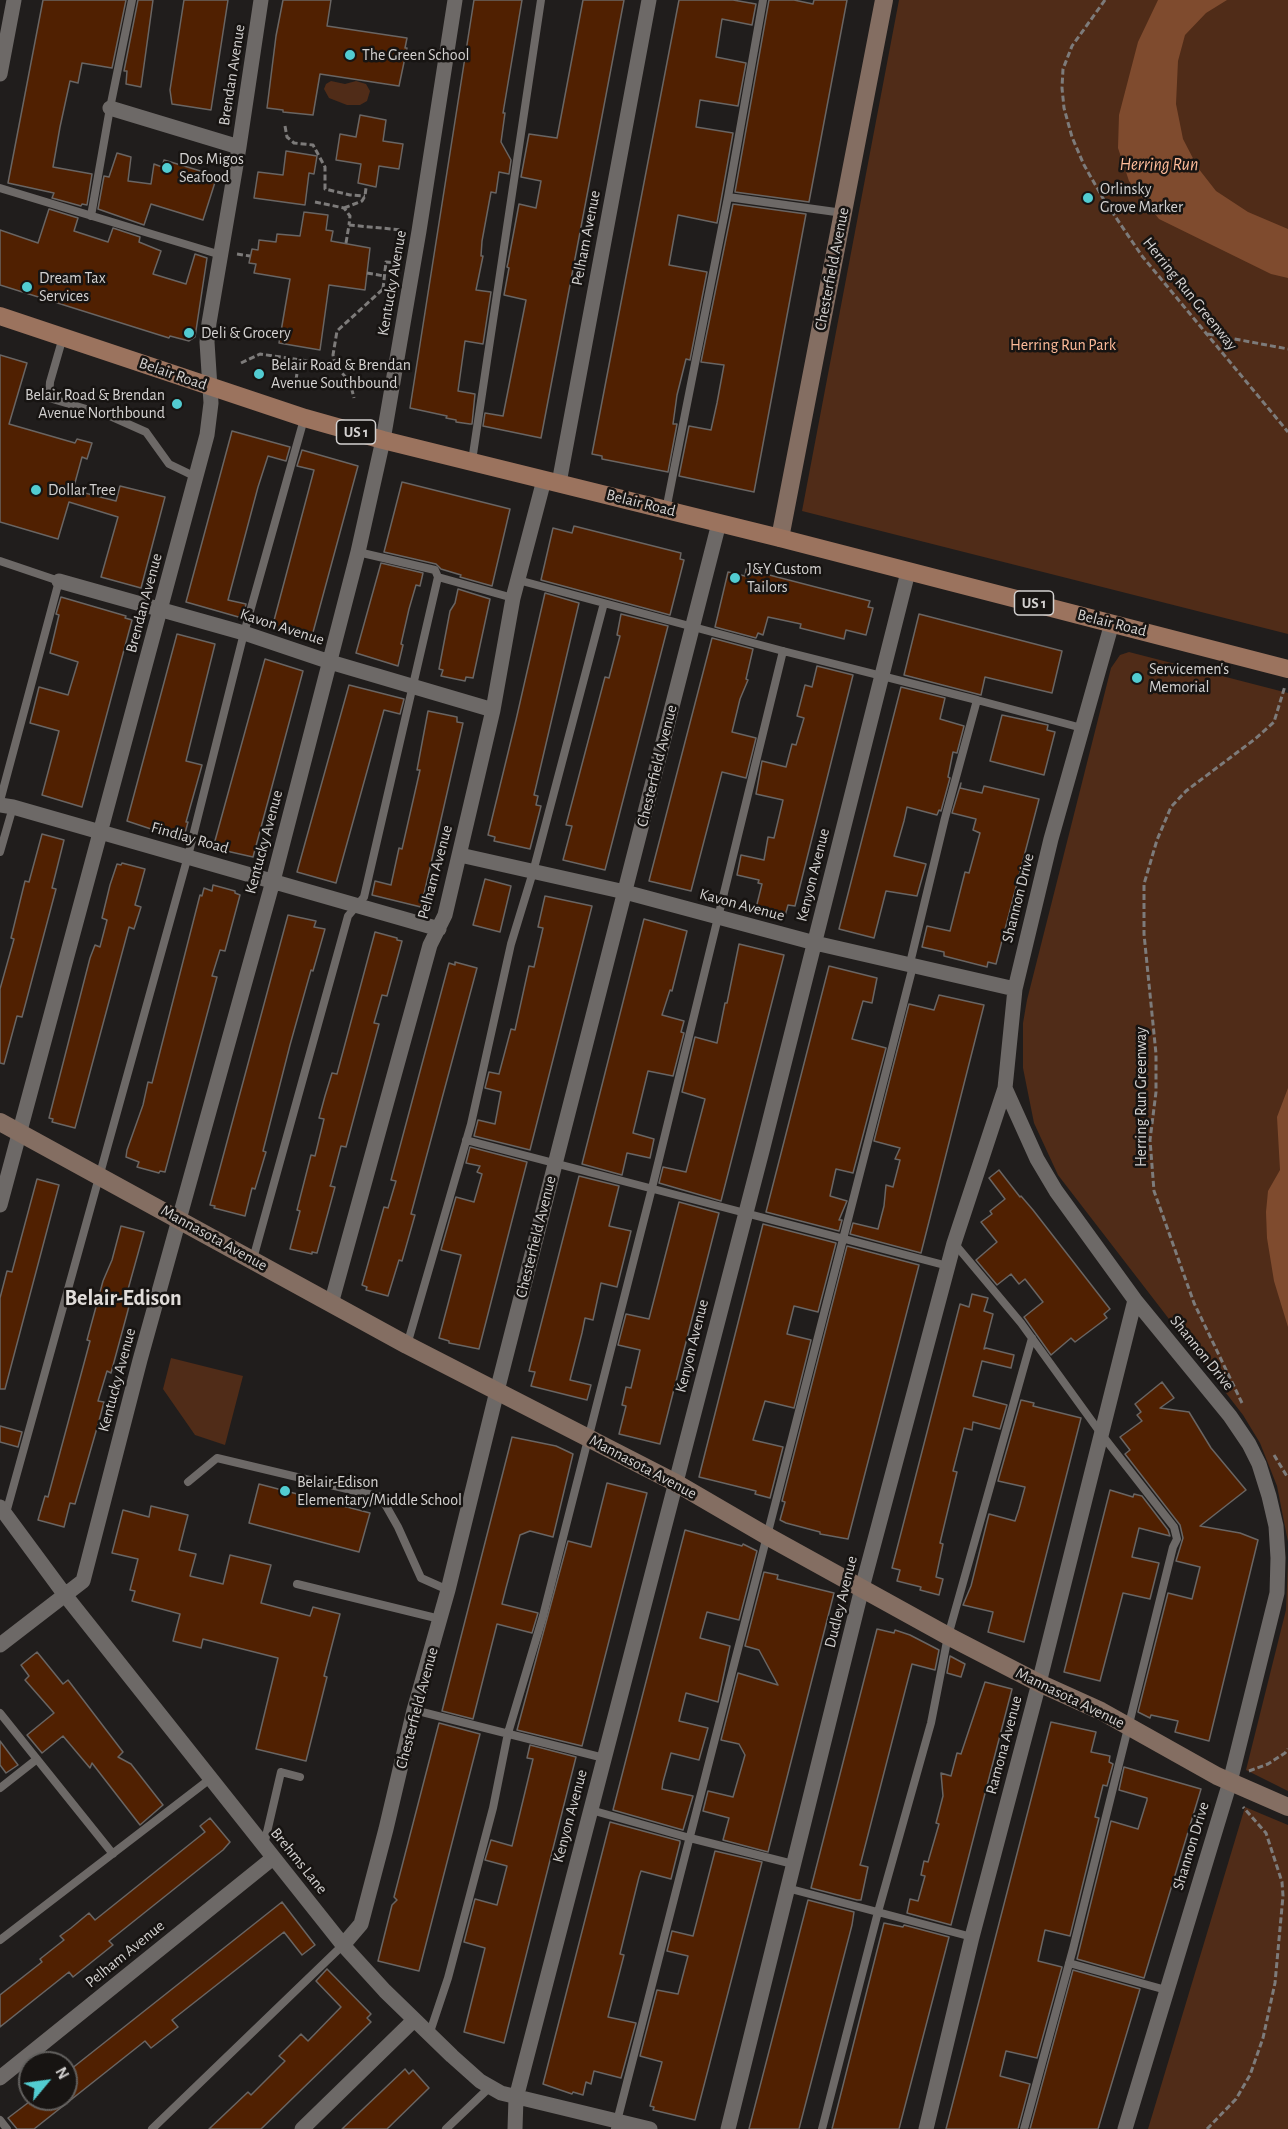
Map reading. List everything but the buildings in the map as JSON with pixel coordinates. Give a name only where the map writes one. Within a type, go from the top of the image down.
[{"type":"main road","name":"Belair Road","points":[[0,316],[305,418],[383,440],[1112,623],[1287,674]]},
{"type":"street","points":[[0,74],[14,0]]},
{"type":"street","name":"Brendan Avenue","points":[[0,1205],[210,418],[207,342],[228,254],[240,147],[261,0]]},
{"type":"street","name":"Kentucky Avenue","points":[[0,1645],[83,1581],[140,1360],[273,881],[358,552],[383,440],[455,0]]},
{"type":"street","name":"Pelham Avenue","points":[[331,1304],[430,945],[445,915],[493,710],[513,598],[551,482],[649,0]]},
{"type":"street","name":"Chesterfield Avenue","points":[[780,538],[884,0]]},
{"type":"street","points":[[110,108],[240,147]]},
{"type":"street","name":"Chesterfield Avenue","points":[[343,1945],[361,1924],[719,524]]},
{"type":"street","name":"Kenyon Avenue","points":[[515,2129],[516,2098],[746,1212],[908,572]]},
{"type":"street","name":"Kavon Avenue","points":[[59,581],[244,633],[330,662],[493,710]]},
{"type":"street","name":"Shannon Drive","points":[[1112,623],[1051,839],[1015,989],[1005,1088],[1037,1159],[1056,1191],[1135,1300],[1230,1416],[1249,1444],[1265,1482],[1274,1520],[1278,1558],[1277,1593],[1230,1782],[1125,2129]]},
{"type":"street","name":"Findlay Road","points":[[4,804],[439,929]]},
{"type":"street","name":"Kavon Avenue","points":[[460,855],[625,892],[718,918],[1015,989]]},
{"type":"street","name":"Dudley Avenue","points":[[728,2129],[862,1588],[954,1243],[1005,1088]]},
{"type":"street","name":"Mannasota Avenue","points":[[0,1122],[407,1345],[676,1483],[948,1636],[1040,1683],[1101,1710],[1230,1782],[1288,1807]]},
{"type":"street","name":"Ramona Avenue","points":[[926,2129],[972,1937],[1040,1683],[1135,1300]]},
{"type":"street","name":"Brehms Lane","points":[[3,1511],[65,1595],[343,1945],[429,2035],[468,2071],[490,2087],[516,2098],[617,2125],[651,2129]]},
{"type":"street","name":"Pelham Avenue","points":[[0,2078],[269,1852]]},
{"type":"street","points":[[302,2129],[414,2020]]},
{"type":"lane","points":[[92,216],[110,108],[132,0]]},
{"type":"lane","points":[[471,462],[541,0]]},
{"type":"lane","points":[[666,510],[728,197],[762,0]]},
{"type":"lane","points":[[0,188],[228,254]]},
{"type":"lane","points":[[728,197],[843,213]]},
{"type":"lane","points":[[63,337],[50,382],[49,398],[110,416],[146,432],[169,464],[196,477]]},
{"type":"lane","points":[[3,1511],[188,856],[244,633],[305,418]]},
{"type":"lane","points":[[253,1259],[348,916],[364,897],[438,577],[435,570],[358,552]]},
{"type":"lane","points":[[0,561],[59,581],[4,804],[0,852]]},
{"type":"lane","points":[[438,577],[513,598]]},
{"type":"lane","points":[[518,580],[1082,728]]},
{"type":"lane","points":[[407,1345],[466,1140],[511,944],[533,872],[604,603]]},
{"type":"lane","points":[[429,2035],[448,1978],[493,1808],[508,1733],[543,1616],[652,1188],[783,651]]},
{"type":"lane","points":[[617,2125],[913,966],[911,959],[945,818],[977,700]]},
{"type":"lane","points":[[466,1140],[948,1266]]},
{"type":"lane","points":[[954,1243],[1032,1338],[1102,1435],[1174,1527],[1177,1539],[1173,1547],[1070,1963],[1024,2129]]},
{"type":"lane","points":[[822,2129],[931,1723],[948,1636],[1032,1338]]},
{"type":"lane","points":[[188,1482],[217,1458],[381,1497],[398,1527],[421,1578],[448,1590]]},
{"type":"lane","points":[[297,1584],[440,1619]]},
{"type":"lane","points":[[414,1710],[604,1758]]},
{"type":"lane","points":[[0,1713],[112,1854]]},
{"type":"lane","points":[[0,1788],[37,1759]]},
{"type":"lane","points":[[269,1852],[281,1772],[300,1777]]},
{"type":"lane","points":[[0,1940],[210,1779]]},
{"type":"lane","points":[[591,1810],[793,1864]]},
{"type":"lane","points":[[787,1888],[972,1937]]},
{"type":"lane","points":[[152,2129],[343,1945]]},
{"type":"lane","points":[[1070,1963],[1166,1989]]},
{"type":"lane","points":[[446,2129],[490,2087]]},
{"type":"lane","points":[[0,2120],[7,2129]]},
{"type":"path","name":"Herring Run Greenway","points":[[1105,0],[1072,46],[1064,69],[1062,88],[1064,108],[1072,137],[1084,165],[1104,200],[1135,246],[1288,432]]},
{"type":"path","points":[[285,126],[287,136],[294,143],[313,145],[326,167],[325,189],[365,196]]},
{"type":"path","points":[[315,202],[344,208],[359,203],[365,196],[366,188]]},
{"type":"path","points":[[344,208],[350,216],[346,243]]},
{"type":"path","points":[[349,225],[419,231]]},
{"type":"path","points":[[228,254],[250,256]]},
{"type":"path","points":[[383,289],[386,262],[396,263]]},
{"type":"path","points":[[367,273],[384,276]]},
{"type":"path","points":[[354,398],[350,382],[335,365],[333,355],[337,331],[383,289],[392,289]]},
{"type":"path","points":[[1206,334],[1288,350]]},
{"type":"path","points":[[242,363],[260,354],[335,365]]},
{"type":"path","points":[[296,380],[299,360]]},
{"type":"path","name":"Herring Run Greenway","points":[[1245,1409],[1194,1303],[1154,1191],[1150,1140],[1156,1092],[1156,1054],[1144,934],[1144,884],[1157,840],[1171,807],[1186,791],[1256,740],[1274,722],[1283,698],[1287,674]]},
{"type":"path","points":[[1269,1448],[1288,1478]]},
{"type":"path","points":[[1247,1772],[1268,1764],[1288,1749]]},
{"type":"path","points":[[1207,2129],[1236,2099],[1250,2074],[1263,2038],[1275,1983],[1282,1882],[1266,1833],[1239,1802]]},
{"type":"green space","name":"Herring Run Park","points":[[899,0],[1288,0],[1288,634],[802,511]]},
{"type":"green space","points":[[331,81],[345,84],[356,81],[366,84],[370,91],[367,101],[360,105],[347,105],[329,98],[324,89]]},
{"type":"green space","points":[[1129,652],[1288,693],[1288,1542],[1277,1486],[1260,1443],[1243,1415],[1058,1175],[1034,1123],[1023,1068],[1023,1023],[1027,1000],[1111,668],[1120,655]]},
{"type":"green space","points":[[171,1358],[243,1376],[225,1445],[195,1435],[163,1389]]},
{"type":"green space","points":[[1288,1561],[1288,1791],[1246,1770],[1286,1610]]},
{"type":"green space","points":[[1245,1807],[1288,1825],[1288,2129],[1148,2129]]},
{"type":"water","name":"Herring Run","points":[[1158,0],[1227,0],[1206,13],[1185,35],[1178,61],[1176,104],[1183,139],[1198,168],[1216,191],[1248,212],[1288,229],[1288,278],[1271,274],[1159,219],[1129,181],[1118,148],[1119,115],[1138,42]]},
{"type":"water","points":[[1288,1088],[1288,1327],[1274,1281],[1267,1238],[1266,1212],[1268,1191],[1280,1170],[1277,1117]]},
{"type":"place","name":"The Green School","points":[[350,55]]},
{"type":"place","name":"Dos Migos Seafood","points":[[167,168]]},
{"type":"place","name":"Orlinsky Grove Marker","points":[[1088,198]]},
{"type":"place","name":"Dream Tax Services","points":[[27,287]]},
{"type":"place","name":"Deli & Grocery","points":[[189,333]]},
{"type":"place","name":"Belair Road & Brendan Avenue Southbound","points":[[259,374]]},
{"type":"place","name":"Belair Road & Brendan Avenue Northbound","points":[[177,404]]},
{"type":"place","name":"Dollar Tree","points":[[36,490]]},
{"type":"place","name":"J&Y Custom Tailors","points":[[735,578]]},
{"type":"place","name":"Servicemen's Memorial","points":[[1137,678]]},
{"type":"place","name":"Belair-Edison Elementary/Middle School","points":[[285,1491]]},
{"type":"district","name":"Belair-Edison","points":[[123,1298]]}]
